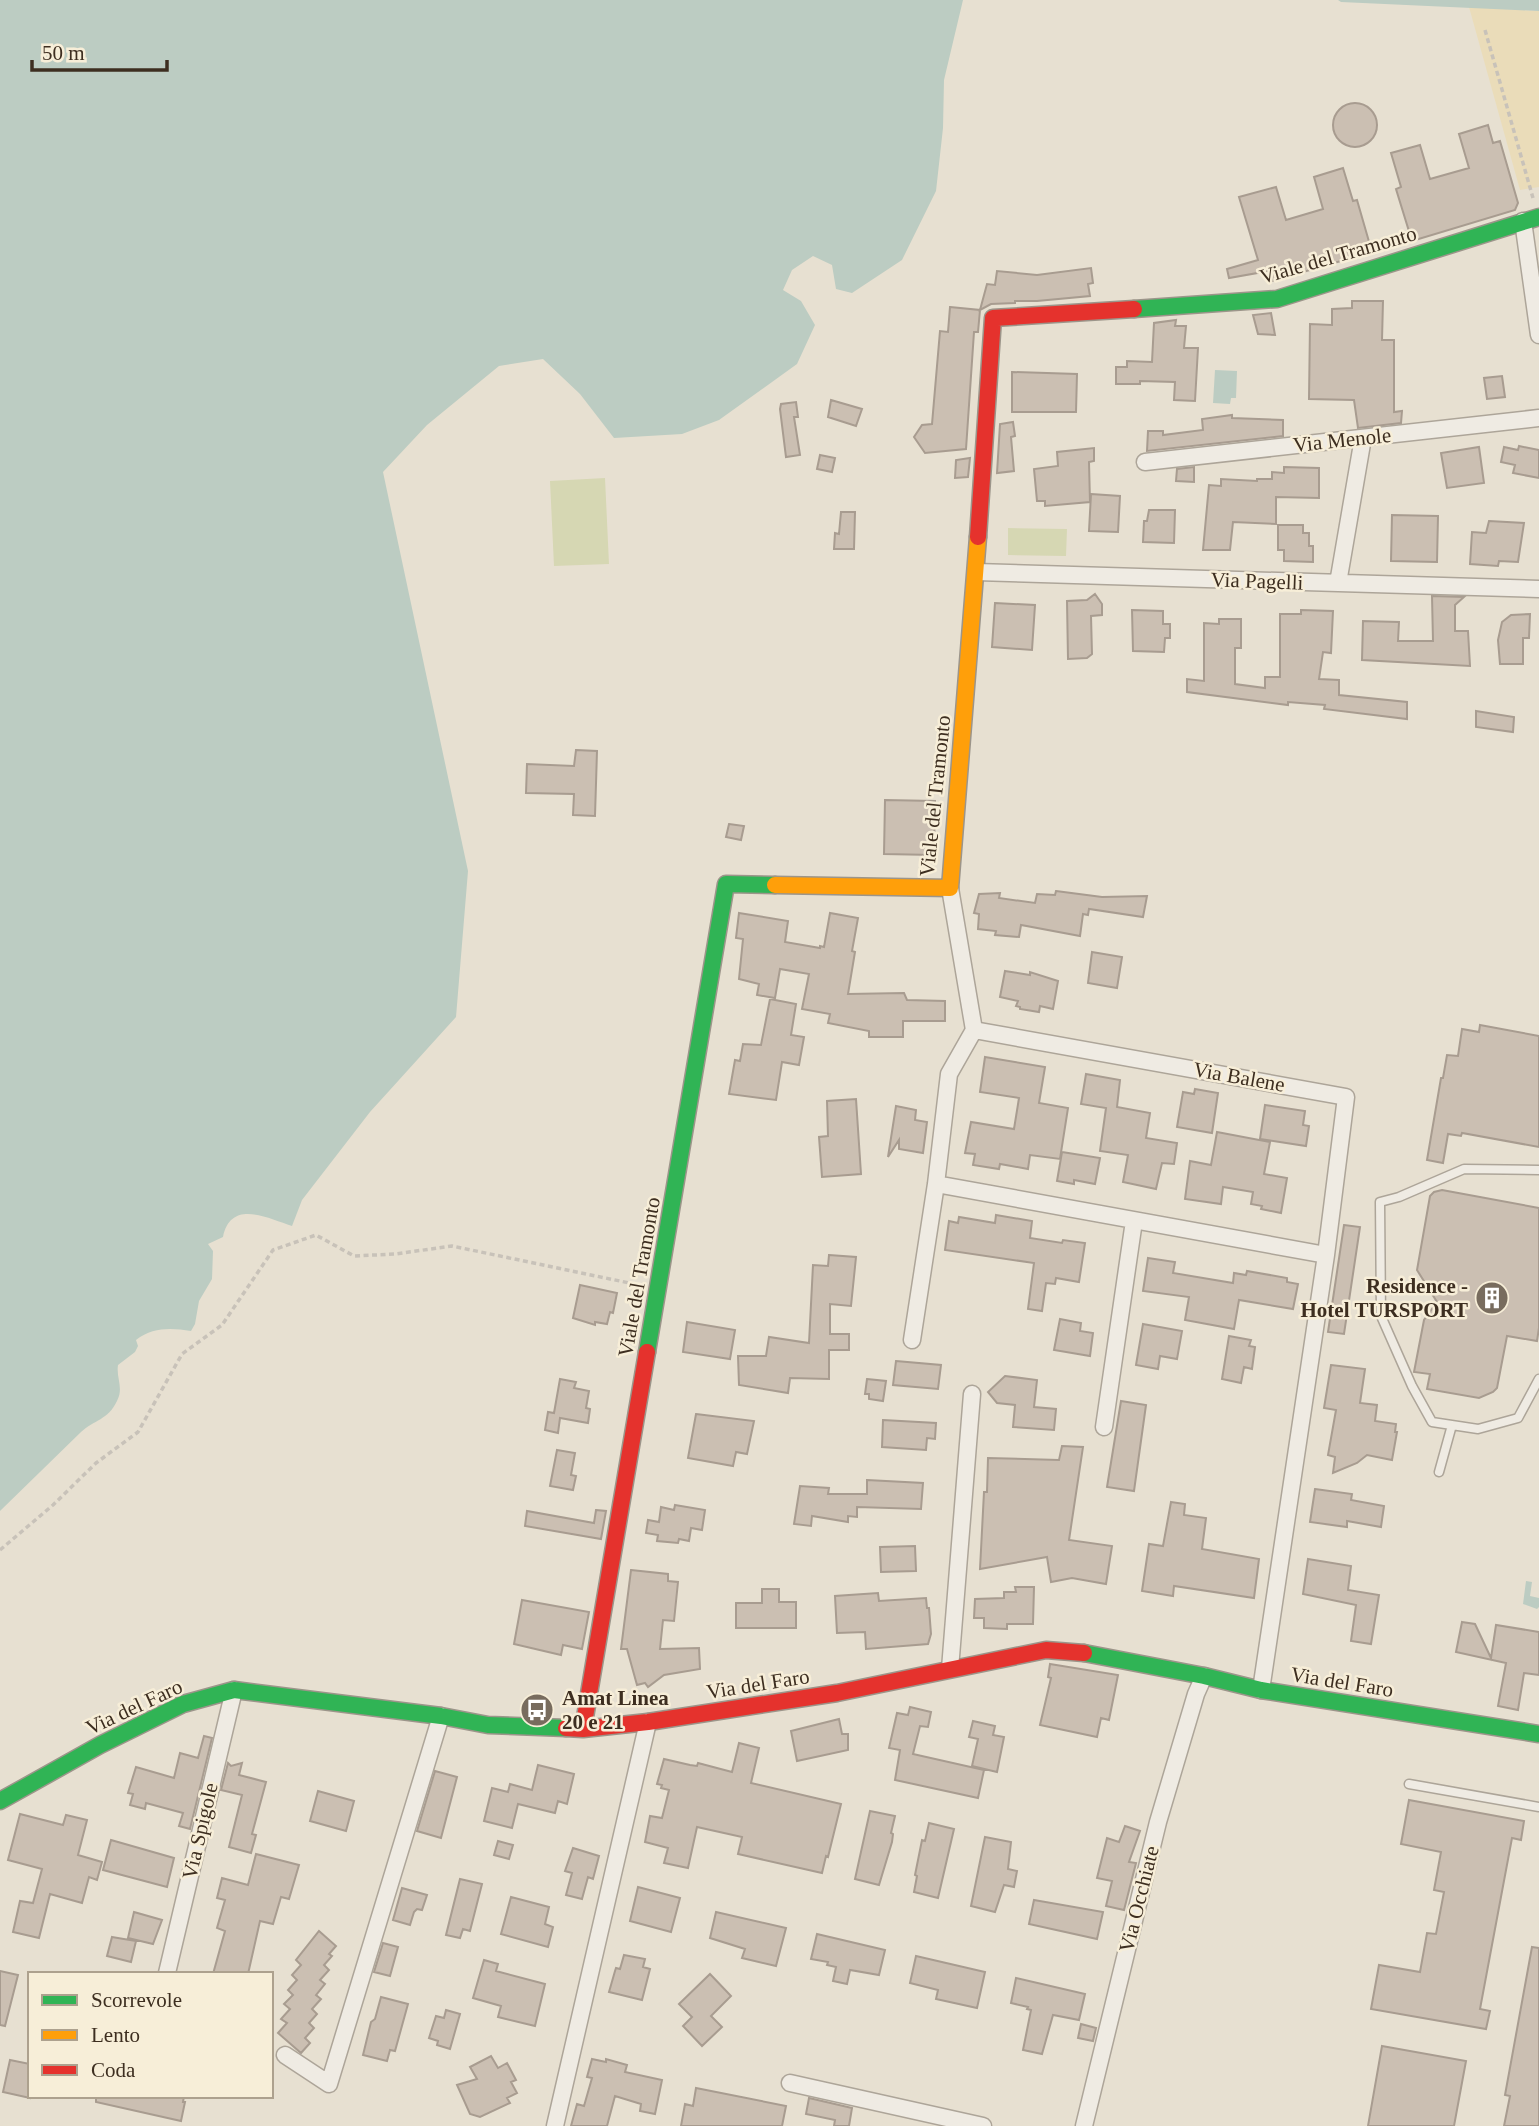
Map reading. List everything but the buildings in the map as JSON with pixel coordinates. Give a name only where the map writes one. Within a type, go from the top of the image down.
[{"type":"street","points":[[1533,218],[1539,335]]},
{"type":"street","name":"Viale del Tramonto","points":[[583,1729],[726,884],[950,888],[976,572],[992,318],[1277,299],[1533,218]]},
{"type":"street","name":"Via Menole","points":[[1145,462],[1539,418]]},
{"type":"street","points":[[1338,583],[1363,438]]},
{"type":"street","name":"Via Pagelli","points":[[976,572],[1539,589]]},
{"type":"street","points":[[912,1340],[936,1184],[949,1074],[974,1030],[950,888]]},
{"type":"street","name":"Via Balene","points":[[974,1030],[1346,1097],[1326,1255],[1261,1690]]},
{"type":"street","points":[[936,1184],[1326,1255]]},
{"type":"street","points":[[1104,1427],[1134,1221]]},
{"type":"street","points":[[950,1669],[972,1394]]},
{"type":"street","name":"Via del Faro","points":[[0,1801],[100,1745],[183,1704],[234,1690],[441,1716],[488,1725],[583,1729],[648,1722],[837,1693],[1046,1650],[1068,1650],[1204,1676],[1261,1690],[1539,1734]]},
{"type":"street","name":"Via Occhiate","points":[[1084,2126],[1158,1822],[1196,1694],[1204,1676]]},
{"type":"street","name":"Via Spigole","points":[[167,1972],[234,1690]]},
{"type":"street","points":[[285,2055],[330,2084],[441,1716]]},
{"type":"street","points":[[555,2126],[648,1722]]},
{"type":"street","points":[[790,2083],[984,2126]]},
{"type":"lane","points":[[1539,1170],[1464,1169],[1399,1197],[1380,1202],[1381,1316],[1412,1386],[1432,1422],[1478,1429],[1518,1418],[1539,1379]]},
{"type":"lane","points":[[1439,1472],[1452,1425]]},
{"type":"lane","points":[[1409,1784],[1539,1807]]},
{"type":"path","points":[[1485,30],[1533,218]]},
{"type":"path","points":[[0,1550],[53,1506],[96,1463],[138,1432],[182,1354],[222,1325],[273,1251],[316,1235],[354,1256],[395,1254],[452,1246],[658,1289]]},
{"type":"green space","points":[[605,478],[609,564],[554,566],[550,481]]},
{"type":"green space","points":[[1008,528],[1067,529],[1066,556],[1008,555]]},
{"type":"sand","points":[[1469,7],[1539,11],[1539,187],[1520,190]]},
{"type":"shaded area","points":[[0,0],[963,0],[944,80],[943,128],[936,191],[902,260],[852,293],[836,289],[832,265],[813,256],[792,270],[783,290],[801,301],[815,325],[797,364],[719,420],[682,434],[614,438],[580,394],[543,359],[499,366],[427,425],[383,472],[468,871],[456,1017],[370,1112],[302,1200],[292,1226],[261,1216],[242,1215],[227,1225],[223,1237],[208,1244],[213,1251],[212,1279],[199,1301],[191,1331],[162,1330],[136,1340],[138,1346],[135,1352],[118,1365],[120,1392],[113,1407],[105,1416],[81,1432],[0,1511]]},
{"type":"shaded area","points":[[1338,0],[1539,0],[1539,11],[1341,2]]},
{"type":"shaded area","points":[[1215,370],[1237,371],[1236,398],[1231,398],[1230,404],[1213,403]]},
{"type":"shaded area","points":[[1526,1581],[1532,1582],[1530,1596],[1539,1598],[1537,1609],[1523,1604]]},
{"type":"traffic: fast","points":[[1134,309],[1277,299],[1539,217]]},
{"type":"traffic: fast","points":[[647,1352],[726,884],[775,885]]},
{"type":"traffic: fast","points":[[1084,1653],[1261,1690],[1539,1734]]},
{"type":"traffic: fast","points":[[0,1801],[100,1745],[183,1704],[234,1690],[441,1716],[488,1725],[566,1728]]},
{"type":"traffic: slow","points":[[775,885],[950,888],[978,537]]},
{"type":"traffic: jam","points":[[978,537],[993,318],[1134,309]]},
{"type":"traffic: jam","points":[[583,1729],[647,1352]]},
{"type":"traffic: jam","points":[[566,1728],[583,1729],[648,1722],[837,1693],[1046,1650],[1084,1653]]},
{"type":"place","name":"Residence - Hotel TURSPORT","points":[[1492,1298]]},
{"type":"place","name":"Amat Linea 20 e 21","points":[[537,1710]]}]
